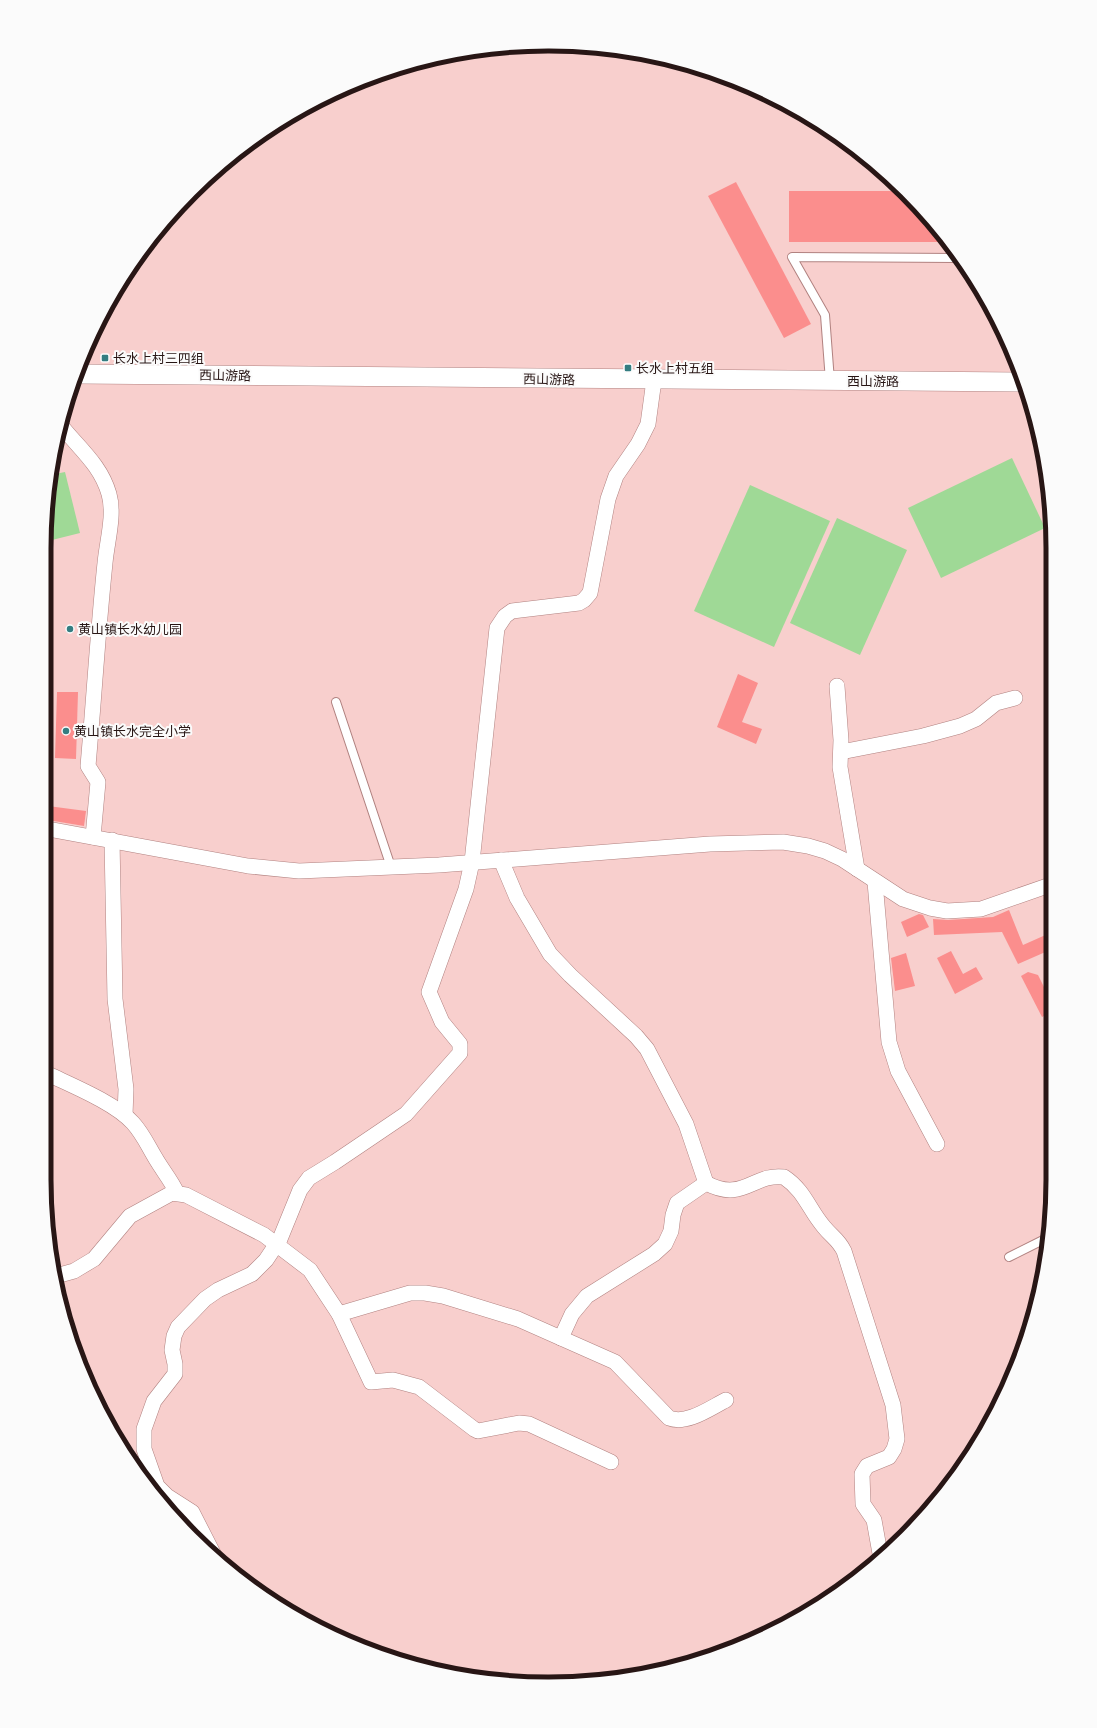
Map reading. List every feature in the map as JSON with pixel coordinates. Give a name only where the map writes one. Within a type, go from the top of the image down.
[{"type":"street","name":"西山游路","points":[[83,374],[1017,382]]},
{"type":"street","points":[[157,1486],[144,1449],[144,1429],[154,1401],[175,1374],[175,1364],[172,1350],[174,1336],[178,1327],[209,1296],[252,1274],[266,1260],[277,1244],[300,1190],[309,1178],[406,1114],[460,1053],[460,1044],[442,1022],[429,992],[466,889],[472,862],[497,628],[505,616],[512,611],[579,603],[590,594],[608,499],[616,476],[638,444],[648,424],[654,380]]},
{"type":"street","points":[[66,431],[100,470],[108,490],[112,508],[105,563],[88,766],[98,782],[93,836]]},
{"type":"street","points":[[837,686],[841,752],[840,767],[857,869]]},
{"type":"street","points":[[841,752],[923,736],[960,726],[976,719],[996,703],[1015,698]]},
{"type":"street","points":[[51,829],[274,870],[299,871],[472,862],[770,841],[808,846],[825,851],[842,859],[903,899],[930,908],[947,911],[981,909],[1046,886]]},
{"type":"street","points":[[112,840],[115,999],[126,1089],[125,1115]]},
{"type":"street","points":[[501,860],[517,898],[550,954],[570,975],[636,1036],[647,1049],[686,1124],[706,1184]]},
{"type":"street","points":[[875,882],[888,1042],[898,1071],[937,1144]]},
{"type":"street","points":[[51,1076],[125,1115],[142,1133],[156,1158],[171,1180],[177,1193]]},
{"type":"street","points":[[706,1184],[722,1190],[737,1190],[769,1177],[784,1177],[803,1194],[824,1227],[838,1240],[844,1251],[893,1405],[897,1424],[897,1439],[892,1453],[884,1459],[867,1466],[862,1474],[862,1504],[874,1520],[880,1551]]},
{"type":"street","points":[[561,1338],[572,1314],[587,1296],[660,1250],[668,1238],[677,1203],[706,1184]]},
{"type":"street","points":[[61,1275],[74,1271],[94,1259],[130,1216],[158,1199],[177,1193],[186,1195],[209,1205],[264,1234],[310,1270],[339,1314],[371,1382],[393,1380],[419,1387],[478,1431],[519,1423],[529,1424],[611,1462]]},
{"type":"street","points":[[339,1314],[410,1293],[425,1293],[443,1296],[518,1318],[615,1362],[669,1418],[673,1420],[683,1420],[726,1400]]},
{"type":"street","points":[[157,1486],[167,1496],[192,1512],[207,1541]]},
{"type":"lane","points":[[830,381],[825,315],[792,257],[952,258]]},
{"type":"lane","points":[[336,702],[391,867]]},
{"type":"lane","points":[[1009,1257],[1042,1240]]},
{"type":"green space","points":[[1012,458],[1045,528],[941,578],[908,508]]},
{"type":"green space","points":[[65,472],[80,533],[51,540],[52,516],[57,474]]},
{"type":"green space","points":[[750,485],[830,521],[774,647],[694,611]]},
{"type":"green space","points":[[837,518],[907,550],[860,655],[790,623]]},
{"type":"building","points":[[736,182],[811,324],[784,338],[708,196]]},
{"type":"building","points":[[789,191],[894,191],[923,220],[940,242],[789,242]]},
{"type":"building","points":[[738,674],[758,683],[742,722],[762,729],[756,744],[717,727]]},
{"type":"building","points":[[57,692],[78,692],[76,759],[55,758]]},
{"type":"building","points":[[51,806],[86,811],[84,826],[51,820]]},
{"type":"building","points":[[1009,910],[1023,945],[1046,935],[1046,952],[1018,964],[1002,932],[934,935],[933,919],[948,920],[993,917]]},
{"type":"building","points":[[919,914],[923,915],[929,927],[907,937],[901,922]]},
{"type":"building","points":[[951,951],[963,974],[976,967],[983,979],[955,994],[937,958]]},
{"type":"building","points":[[906,953],[915,986],[895,991],[891,958]]},
{"type":"building","points":[[1028,972],[1038,975],[1046,991],[1046,1015],[1042,1017],[1021,976]]},
{"type":"place","name":"长水上村三四组","points":[[105,358]]},
{"type":"place","name":"长水上村五组","points":[[628,368]]},
{"type":"place","name":"黄山镇长水幼儿园","points":[[70,629]]},
{"type":"place","name":"黄山镇长水完全小学","points":[[66,731]]}]
